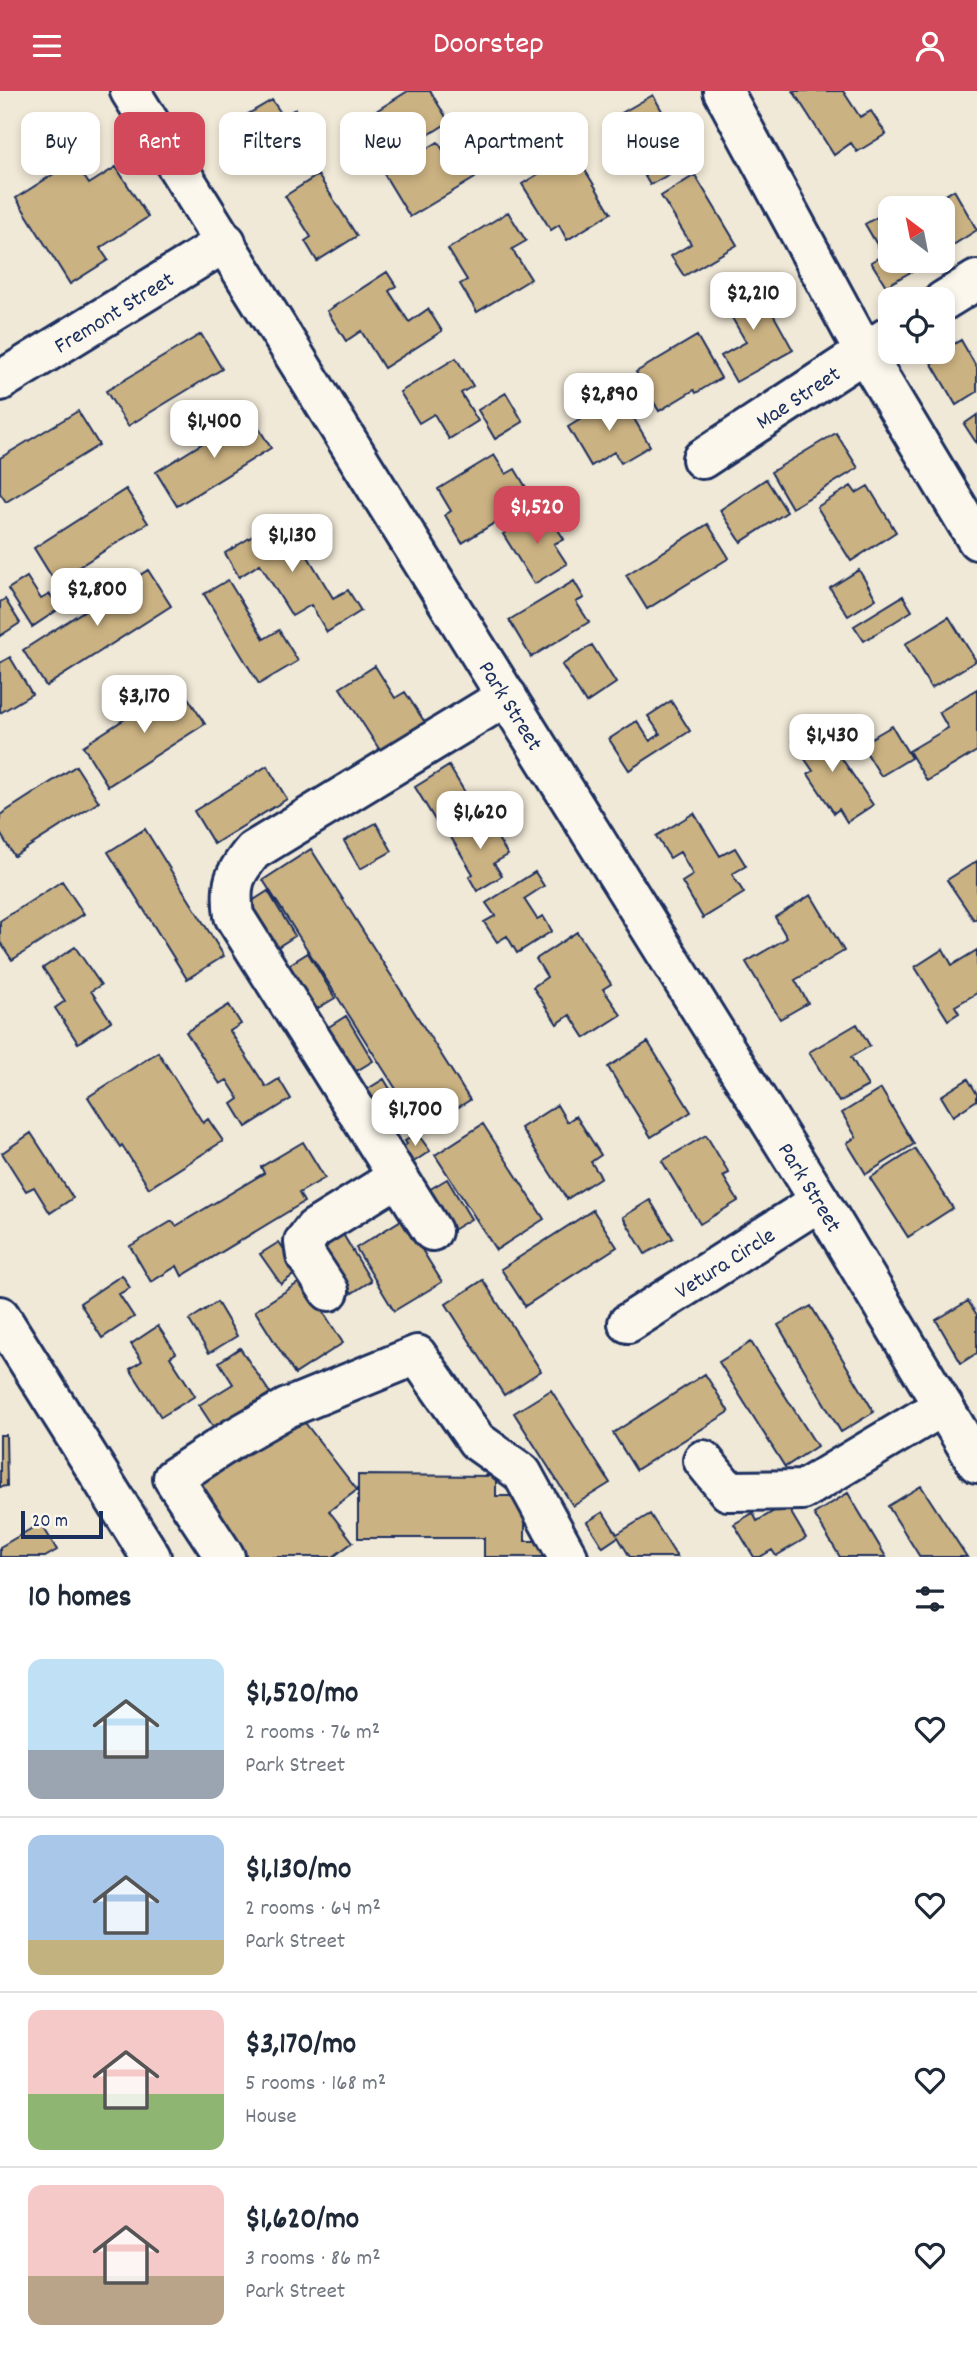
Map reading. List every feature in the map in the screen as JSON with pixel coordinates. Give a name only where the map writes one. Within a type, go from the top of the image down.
[{"type":"street","name":"Park Street","points":[[130,91],[820,1201],[977,1463]]},
{"type":"street","points":[[723,91],[877,343],[977,540]]},
{"type":"street","name":"Fremont Street","points":[[0,381],[226,242]]},
{"type":"street","points":[[955,294],[977,280]]},
{"type":"street","name":"Mae Street","points":[[702,459],[877,343]]},
{"type":"street","points":[[432,1231],[234,916],[231,896],[236,871],[253,851],[507,696]]},
{"type":"street","points":[[329,1291],[306,1255],[304,1242],[314,1229],[398,1177]]},
{"type":"street","name":"Vetura Circle","points":[[628,1322],[820,1201]]},
{"type":"street","points":[[0,1316],[151,1557]]},
{"type":"street","points":[[121,1511],[236,1437],[287,1408],[417,1355],[477,1441],[522,1473],[568,1557]]},
{"type":"street","points":[[703,1460],[728,1491],[803,1490],[943,1406]]},
{"type":"street","points":[[173,1478],[225,1557]]},
{"type":"building","points":[[408,91],[430,91],[443,112],[440,112],[440,128],[426,136],[426,112],[374,112]]},
{"type":"building","points":[[793,91],[843,91],[860,117],[871,111],[886,134],[857,152],[851,143],[834,155]]},
{"type":"building","points":[[653,95],[663,112],[623,112]]},
{"type":"building","points":[[272,100],[280,112],[252,112]]},
{"type":"building","points":[[438,142],[440,145],[440,175],[473,175],[475,178],[410,217],[385,175],[426,175],[426,149]]},
{"type":"building","points":[[114,168],[114,175],[121,175],[148,217],[100,248],[108,260],[70,284],[16,198],[52,175],[83,175],[89,184]]},
{"type":"building","points":[[318,175],[357,236],[317,261],[305,241],[311,237],[285,196]]},
{"type":"building","points":[[537,175],[588,175],[611,213],[567,240],[559,225],[551,230],[522,184]]},
{"type":"building","points":[[644,175],[668,175],[650,185]]},
{"type":"building","points":[[695,175],[737,245],[684,276],[671,256],[691,244],[661,196]]},
{"type":"building","points":[[954,190],[977,230],[956,243],[956,196],[944,196]]},
{"type":"building","points":[[508,212],[526,241],[512,249],[531,279],[477,312],[460,284],[467,280],[448,249]]},
{"type":"building","points":[[878,216],[878,246],[865,224]]},
{"type":"building","points":[[878,258],[878,273],[909,273],[886,286],[871,262]]},
{"type":"building","points":[[387,272],[396,286],[389,291],[409,322],[428,309],[442,331],[384,368],[361,331],[346,341],[327,311]]},
{"type":"building","points":[[753,278],[793,350],[736,382],[721,356],[746,342],[720,297]]},
{"type":"building","points":[[201,334],[222,369],[128,426],[106,391]]},
{"type":"building","points":[[697,336],[721,378],[659,411],[636,372]]},
{"type":"building","points":[[961,340],[977,368],[977,392],[956,405],[932,364],[955,364],[955,344]]},
{"type":"building","points":[[456,358],[473,386],[461,393],[478,421],[449,439],[434,414],[419,423],[400,392]]},
{"type":"building","points":[[506,393],[523,422],[495,439],[478,410]]},
{"type":"building","points":[[620,395],[650,446],[621,463],[614,452],[591,466],[568,427]]},
{"type":"building","points":[[78,411],[99,445],[6,502],[0,493],[0,458]]},
{"type":"building","points":[[250,414],[271,448],[177,506],[156,472]]},
{"type":"building","points":[[977,415],[977,444],[964,424]]},
{"type":"building","points":[[836,433],[858,468],[792,508],[771,472]]},
{"type":"building","points":[[494,455],[506,474],[515,469],[533,499],[462,543],[445,515],[451,511],[438,489]]},
{"type":"building","points":[[766,479],[787,512],[741,542],[720,510]]},
{"type":"building","points":[[851,486],[856,493],[868,486],[896,532],[851,561],[817,507]]},
{"type":"building","points":[[126,489],[148,523],[55,582],[34,548]]},
{"type":"building","points":[[544,508],[564,539],[554,544],[567,564],[534,584],[503,534]]},
{"type":"building","points":[[284,517],[333,598],[348,590],[361,611],[327,632],[311,605],[292,616],[260,564],[239,577],[225,553]]},
{"type":"building","points":[[708,524],[729,558],[647,609],[626,575]]},
{"type":"building","points":[[148,570],[171,606],[46,686],[23,650]]},
{"type":"building","points":[[859,570],[876,599],[848,616],[830,588]]},
{"type":"building","points":[[27,577],[41,599],[50,594],[59,609],[32,627],[8,589]]},
{"type":"building","points":[[228,580],[264,639],[279,630],[298,661],[259,684],[204,594]]},
{"type":"building","points":[[574,581],[584,598],[576,602],[589,622],[531,657],[509,620]]},
{"type":"building","points":[[903,596],[912,611],[864,641],[854,626]]},
{"type":"building","points":[[5,599],[20,623],[0,636],[0,602]]},
{"type":"building","points":[[949,617],[976,661],[931,688],[905,644]]},
{"type":"building","points":[[592,645],[616,683],[586,703],[562,665]]},
{"type":"building","points":[[10,657],[32,694],[0,713],[0,663]]},
{"type":"building","points":[[375,666],[395,698],[405,692],[426,724],[381,752],[340,688]]},
{"type":"building","points":[[179,684],[205,724],[108,786],[83,746]]},
{"type":"building","points":[[977,689],[977,751],[927,781],[909,751],[948,728],[939,712]]},
{"type":"building","points":[[671,701],[690,731],[629,770],[609,739],[637,721],[650,741],[660,734],[648,716]]},
{"type":"building","points":[[818,723],[873,805],[847,822],[839,809],[834,813],[808,774],[813,771],[792,740]]},
{"type":"building","points":[[892,726],[911,758],[881,776],[861,744]]},
{"type":"building","points":[[76,766],[99,802],[14,856],[0,833],[0,815]]},
{"type":"building","points":[[267,766],[287,799],[214,844],[194,811]]},
{"type":"building","points":[[449,766],[472,804],[438,825],[415,787]]},
{"type":"building","points":[[694,813],[720,856],[735,848],[746,866],[732,874],[744,893],[703,918],[682,882],[693,875],[680,852],[670,858],[656,836]]},
{"type":"building","points":[[483,814],[508,855],[494,863],[502,876],[477,891],[469,877],[473,874],[449,834]]},
{"type":"building","points":[[376,823],[392,851],[360,869],[344,841]]},
{"type":"building","points":[[145,829],[224,956],[187,979],[108,852]]},
{"type":"building","points":[[311,849],[470,1100],[422,1130],[263,880]]},
{"type":"building","points":[[977,861],[977,918],[974,920],[947,880]]},
{"type":"building","points":[[535,872],[544,886],[524,899],[537,919],[543,916],[552,931],[517,953],[507,936],[497,942],[484,922],[495,916],[486,903]]},
{"type":"building","points":[[62,881],[84,914],[12,960],[0,942],[0,921]]},
{"type":"building","points":[[268,891],[295,936],[276,948],[249,903]]},
{"type":"building","points":[[811,895],[844,951],[795,980],[808,1003],[780,1019],[746,962],[787,938],[775,917]]},
{"type":"building","points":[[577,932],[611,984],[603,989],[621,1015],[585,1038],[570,1015],[557,1024],[533,987],[547,977],[536,959]]},
{"type":"building","points":[[75,947],[101,985],[91,991],[111,1021],[78,1043],[55,1008],[65,1001],[43,968]]},
{"type":"building","points":[[943,949],[952,965],[977,950],[977,993],[955,1006],[959,1013],[948,1020],[915,967]]},
{"type":"building","points":[[308,953],[335,998],[315,1010],[287,966]]},
{"type":"building","points":[[229,1005],[241,1024],[230,1031],[266,1087],[279,1079],[291,1099],[246,1127],[232,1104],[239,1099],[227,1080],[220,1084],[186,1032]]},
{"type":"building","points":[[346,1016],[373,1061],[353,1073],[327,1028]]},
{"type":"building","points":[[857,1024],[870,1046],[851,1057],[868,1086],[839,1102],[809,1052]]},
{"type":"building","points":[[648,1042],[691,1112],[651,1137],[608,1067]]},
{"type":"building","points":[[158,1052],[203,1123],[208,1119],[223,1141],[149,1188],[88,1097]]},
{"type":"building","points":[[384,1079],[411,1124],[393,1135],[366,1090]]},
{"type":"building","points":[[968,1079],[977,1094],[977,1100],[953,1116],[941,1096]]},
{"type":"building","points":[[881,1089],[914,1144],[866,1174],[847,1143],[856,1137],[842,1113]]},
{"type":"building","points":[[557,1105],[567,1122],[576,1116],[601,1155],[591,1162],[601,1177],[567,1199],[521,1128]]},
{"type":"building","points":[[483,1124],[544,1219],[496,1250],[435,1155]]},
{"type":"building","points":[[31,1133],[73,1198],[50,1213],[34,1187],[26,1191],[2,1153]]},
{"type":"building","points":[[417,1133],[430,1151],[412,1163],[401,1148],[407,1144],[405,1141]]},
{"type":"building","points":[[706,1135],[729,1173],[723,1176],[738,1201],[700,1224],[662,1161]]},
{"type":"building","points":[[303,1142],[325,1178],[299,1193],[304,1202],[182,1276],[177,1266],[151,1282],[130,1246],[172,1221],[176,1226],[264,1173],[261,1167]]},
{"type":"building","points":[[915,1149],[953,1208],[908,1237],[870,1178]]},
{"type":"building","points":[[447,1179],[471,1219],[451,1231],[427,1191]]},
{"type":"building","points":[[650,1200],[673,1238],[645,1254],[623,1217]]},
{"type":"building","points":[[593,1210],[617,1247],[525,1306],[501,1269]]},
{"type":"building","points":[[403,1219],[442,1282],[394,1311],[356,1248]]},
{"type":"building","points":[[341,1231],[371,1281],[352,1293],[321,1244]]},
{"type":"building","points":[[279,1242],[299,1271],[281,1284],[260,1254]]},
{"type":"building","points":[[122,1275],[130,1288],[119,1294],[134,1317],[102,1338],[80,1303]]},
{"type":"building","points":[[303,1280],[343,1343],[295,1374],[255,1311]]},
{"type":"building","points":[[483,1280],[541,1371],[504,1395],[446,1304]]},
{"type":"building","points":[[968,1301],[977,1315],[977,1353],[961,1363],[936,1320]]},
{"type":"building","points":[[217,1302],[237,1336],[209,1353],[189,1320]]},
{"type":"building","points":[[811,1306],[874,1412],[841,1432],[778,1325]]},
{"type":"building","points":[[158,1326],[176,1353],[170,1357],[195,1396],[161,1417],[130,1369],[142,1361],[131,1344]]},
{"type":"building","points":[[751,1342],[817,1446],[785,1467],[719,1362]]},
{"type":"building","points":[[240,1348],[270,1393],[214,1428],[199,1405],[233,1384],[219,1362]]},
{"type":"building","points":[[705,1374],[729,1412],[636,1470],[613,1433]]},
{"type":"building","points":[[551,1390],[610,1483],[573,1506],[514,1413]]},
{"type":"building","points":[[299,1415],[357,1490],[329,1511],[353,1542],[333,1557],[240,1557],[190,1492],[267,1433]]},
{"type":"building","points":[[0,1435],[6,1435],[7,1486],[0,1487]]},
{"type":"building","points":[[358,1475],[496,1476],[496,1496],[525,1496],[525,1541],[555,1541],[555,1557],[484,1557],[484,1538],[358,1538]]},
{"type":"building","points":[[921,1486],[967,1557],[920,1557],[888,1506]]},
{"type":"building","points":[[848,1493],[886,1557],[840,1557],[814,1514]]},
{"type":"building","points":[[786,1504],[806,1538],[776,1556],[772,1550],[760,1557],[754,1557],[734,1524],[753,1513],[757,1521]]},
{"type":"building","points":[[603,1512],[617,1534],[650,1514],[677,1557],[630,1557],[618,1537],[603,1547],[587,1522]]},
{"type":"building","points":[[41,1523],[57,1550],[45,1557],[0,1557],[0,1547]]}]
